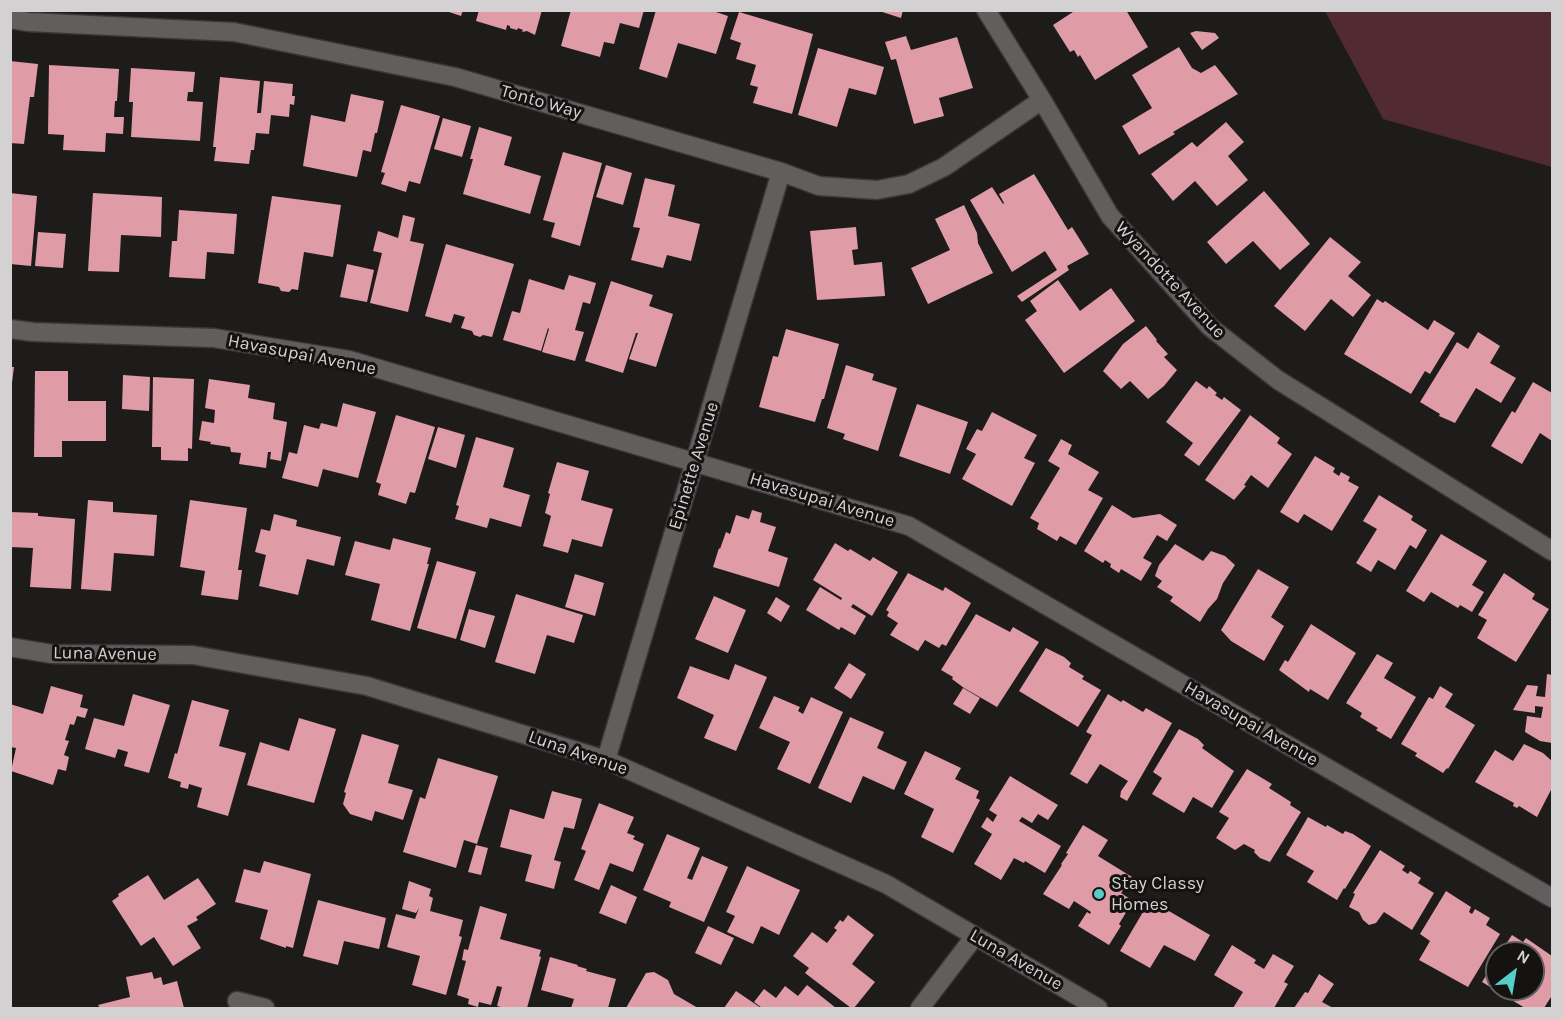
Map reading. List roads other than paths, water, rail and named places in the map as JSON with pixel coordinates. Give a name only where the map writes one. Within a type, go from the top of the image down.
[{"type":"street","name":"Wyandotte Avenue","points":[[986,10],[1110,216],[1210,327],[1278,380],[1552,551]]},
{"type":"street","name":"Tonto Way","points":[[10,19],[27,22],[234,32],[455,77],[781,172],[819,186],[877,190],[909,184],[944,167],[1042,100]]},
{"type":"street","name":"Epinette Avenue","points":[[606,760],[781,172]]},
{"type":"street","name":"Havasupai Avenue","points":[[10,329],[33,332],[214,338],[349,360],[909,526],[1552,895]]},
{"type":"street","name":"Luna Avenue","points":[[10,647],[52,654],[193,655],[367,686],[606,760],[886,884],[1098,1008]]},
{"type":"street","points":[[920,1008],[975,936]]},
{"type":"street","points":[[237,1001],[265,1008]]},
{"type":"place","name":"Stay Classy Homes","points":[[1099,894]]}]
